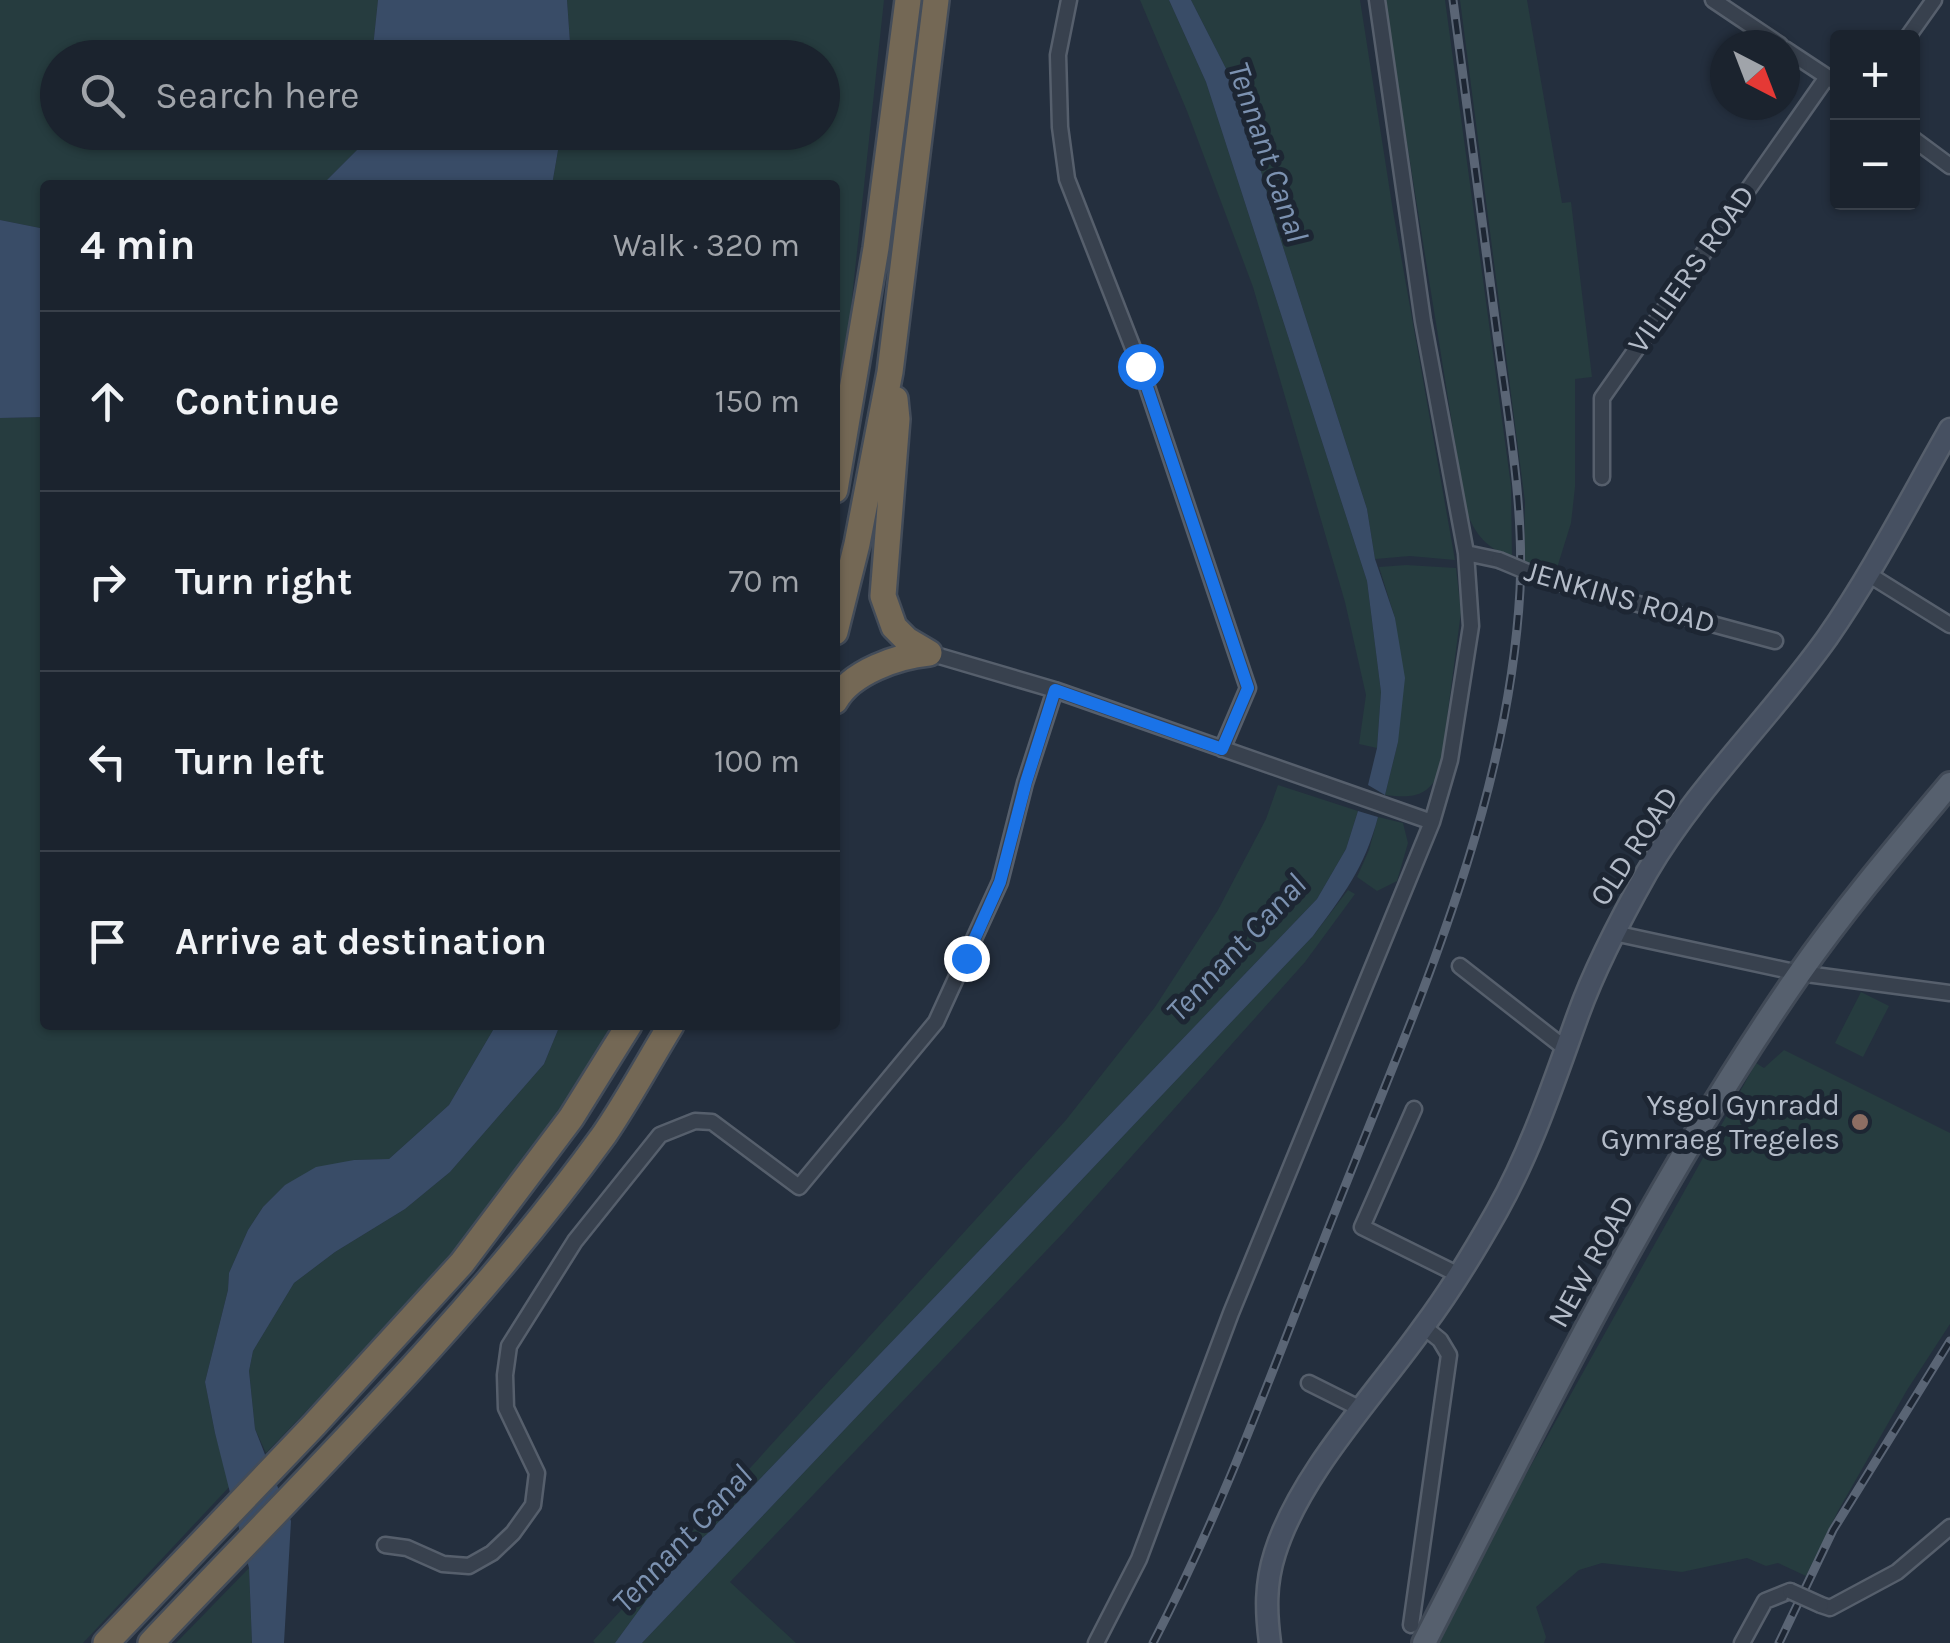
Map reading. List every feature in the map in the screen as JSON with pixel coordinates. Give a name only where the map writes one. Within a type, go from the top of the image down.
[{"type":"highway","points":[[840,460],[876,248],[908,0]]},
{"type":"highway","points":[[840,613],[858,544],[890,372],[936,0]]},
{"type":"highway","points":[[890,372],[898,418],[883,596],[894,627],[907,640],[929,652]]},
{"type":"highway","points":[[840,696],[859,677],[910,655],[929,652]]},
{"type":"highway","points":[[106,1643],[462,1264],[570,1118],[626,1030]]},
{"type":"highway","points":[[150,1643],[330,1456],[486,1284],[605,1133],[668,1030]]},
{"type":"main road","name":"OLD ROAD","points":[[1270,1643],[1266,1588],[1274,1553],[1291,1515],[1361,1409],[1424,1326],[1499,1208],[1538,1126],[1579,1012],[1614,933],[1650,868],[1692,806],[1826,639],[1868,574],[1950,429]]},
{"type":"main road","name":"NEW ROAD","points":[[1418,1634],[1684,1154],[1799,974],[1950,784]]},
{"type":"street","points":[[1068,0],[1058,56],[1060,126],[1068,179],[1140,366],[1248,688],[1222,749]]},
{"type":"street","points":[[1096,1643],[1140,1559],[1231,1313],[1432,822],[1450,760],[1472,626],[1466,553],[1423,321],[1377,0]]},
{"type":"street","points":[[1713,0],[1757,30]]},
{"type":"street","points":[[1913,30],[1934,0]]},
{"type":"street","points":[[1942,0],[1950,6]]},
{"type":"street","points":[[1800,59],[1830,79]]},
{"type":"street","name":"VILLIERS ROAD","points":[[1602,477],[1602,398],[1830,83]]},
{"type":"street","points":[[1920,144],[1950,166]]},
{"type":"street","name":"JENKINS ROAD","points":[[1466,553],[1499,560],[1542,578],[1774,641]]},
{"type":"street","points":[[1868,574],[1950,625]]},
{"type":"street","points":[[929,652],[1055,690],[1432,822]]},
{"type":"street","points":[[385,1544],[407,1548],[443,1564],[469,1566],[492,1553],[533,1505],[537,1472],[506,1408],[509,1346],[575,1241],[660,1136],[695,1120],[712,1122],[799,1186],[894,1076],[936,1022],[1000,882],[1055,690]]},
{"type":"street","points":[[1614,933],[1799,974],[1950,992]]},
{"type":"street","points":[[1460,966],[1566,1049]]},
{"type":"street","points":[[1414,1109],[1362,1227],[1458,1275]]},
{"type":"street","points":[[1418,1634],[1449,1355],[1424,1326]]},
{"type":"street","points":[[1310,1383],[1361,1409]]},
{"type":"street","points":[[1742,1643],[1764,1601],[1790,1591],[1830,1608],[1897,1572],[1950,1527]]},
{"type":"green space","points":[[0,0],[378,0],[374,40],[40,40],[40,150],[357,150],[327,180],[40,180],[40,228],[0,220]]},
{"type":"green space","points":[[567,0],[884,0],[840,385],[840,180],[553,180],[558,150],[840,150],[840,40],[570,40]]},
{"type":"green space","points":[[1140,0],[1169,0],[1206,82],[1367,581],[1381,692],[1377,748],[1359,744],[1366,695],[1345,602],[1253,287],[1187,111]]},
{"type":"green space","points":[[1191,0],[1360,0],[1455,560],[1410,556],[1375,559],[1367,509],[1276,225],[1240,96]]},
{"type":"green space","points":[[1384,0],[1445,0],[1511,486],[1512,558],[1483,540],[1466,510]]},
{"type":"green space","points":[[1460,0],[1527,0],[1562,203],[1571,202],[1592,377],[1575,379],[1571,523],[1557,568],[1545,571],[1524,561],[1525,502]]},
{"type":"green space","points":[[40,417],[40,1030],[493,1030],[449,1105],[389,1159],[354,1160],[285,1185],[263,1207],[229,1273],[205,1382],[230,1486],[83,1643],[0,1643],[0,418]]},
{"type":"green space","points":[[1379,567],[1456,568],[1461,612],[1440,771],[1430,787],[1403,796],[1385,795],[1398,742],[1395,618]]},
{"type":"green space","points":[[1278,785],[1358,811],[1346,849],[1317,899],[707,1534],[672,1565],[615,1643],[595,1643],[1066,1120],[1155,1007],[1218,910],[1266,819]]},
{"type":"green space","points":[[1378,817],[1403,823],[1408,843],[1397,881],[1377,891],[1357,877]]},
{"type":"green space","points":[[1348,890],[1355,894],[1305,962],[1065,1231],[730,1582],[796,1643],[642,1643],[1313,936]]},
{"type":"green space","points":[[1861,992],[1889,1006],[1863,1057],[1835,1043]]},
{"type":"green space","points":[[558,1030],[610,1030],[515,1179],[390,1324],[266,1453],[255,1429],[249,1371],[253,1351],[294,1283],[335,1252],[405,1209],[450,1172],[544,1064]]},
{"type":"green space","points":[[1784,1050],[1950,1133],[1950,1324],[1907,1390],[1806,1576],[1778,1563],[1766,1566],[1747,1558],[1682,1572],[1602,1563],[1579,1570],[1536,1607],[1546,1637],[1544,1643],[1436,1643],[1486,1546],[1756,1063],[1764,1068]]},
{"type":"green space","points":[[249,1568],[252,1643],[176,1643]]},
{"type":"water","points":[[378,0],[567,0],[570,40],[374,40]]},
{"type":"water","points":[[1169,0],[1191,0],[1240,96],[1276,225],[1367,509],[1375,559],[1395,618],[1405,678],[1398,742],[1385,795],[1368,785],[1377,748],[1381,692],[1367,581],[1206,82]]},
{"type":"water","points":[[357,150],[558,150],[553,180],[327,180]]},
{"type":"water","points":[[0,220],[40,228],[40,417],[0,418]]},
{"type":"water","points":[[1358,811],[1378,817],[1366,852],[1352,880],[1313,936],[642,1643],[615,1643],[672,1565],[707,1534],[1317,899],[1346,849]]},
{"type":"water","points":[[493,1030],[558,1030],[544,1064],[450,1172],[405,1209],[335,1252],[294,1283],[253,1351],[249,1371],[255,1429],[291,1521],[284,1643],[252,1643],[249,1568],[205,1382],[229,1273],[248,1230],[263,1207],[285,1185],[316,1167],[389,1159],[449,1105]]},
{"type":"railway","points":[[1153,1643],[1227,1485],[1424,986],[1477,831],[1512,672],[1520,590],[1518,497],[1453,0]]},
{"type":"railway","points":[[1779,1643],[1833,1530],[1950,1341]]},
{"type":"place","name":"Ysgol Gynradd Gymraeg Tregeles","points":[[1860,1122]]},
{"type":"route","points":[[966,958],[1000,882],[1055,690],[1222,749],[1248,688],[1140,366]]},
{"type":"water label","name":"Tennant Canal","points":[[1268,152]]},
{"type":"water label","name":"Tennant Canal","points":[[1236,948]]},
{"type":"water label","name":"Tennant Canal","points":[[682,1539]]}]
